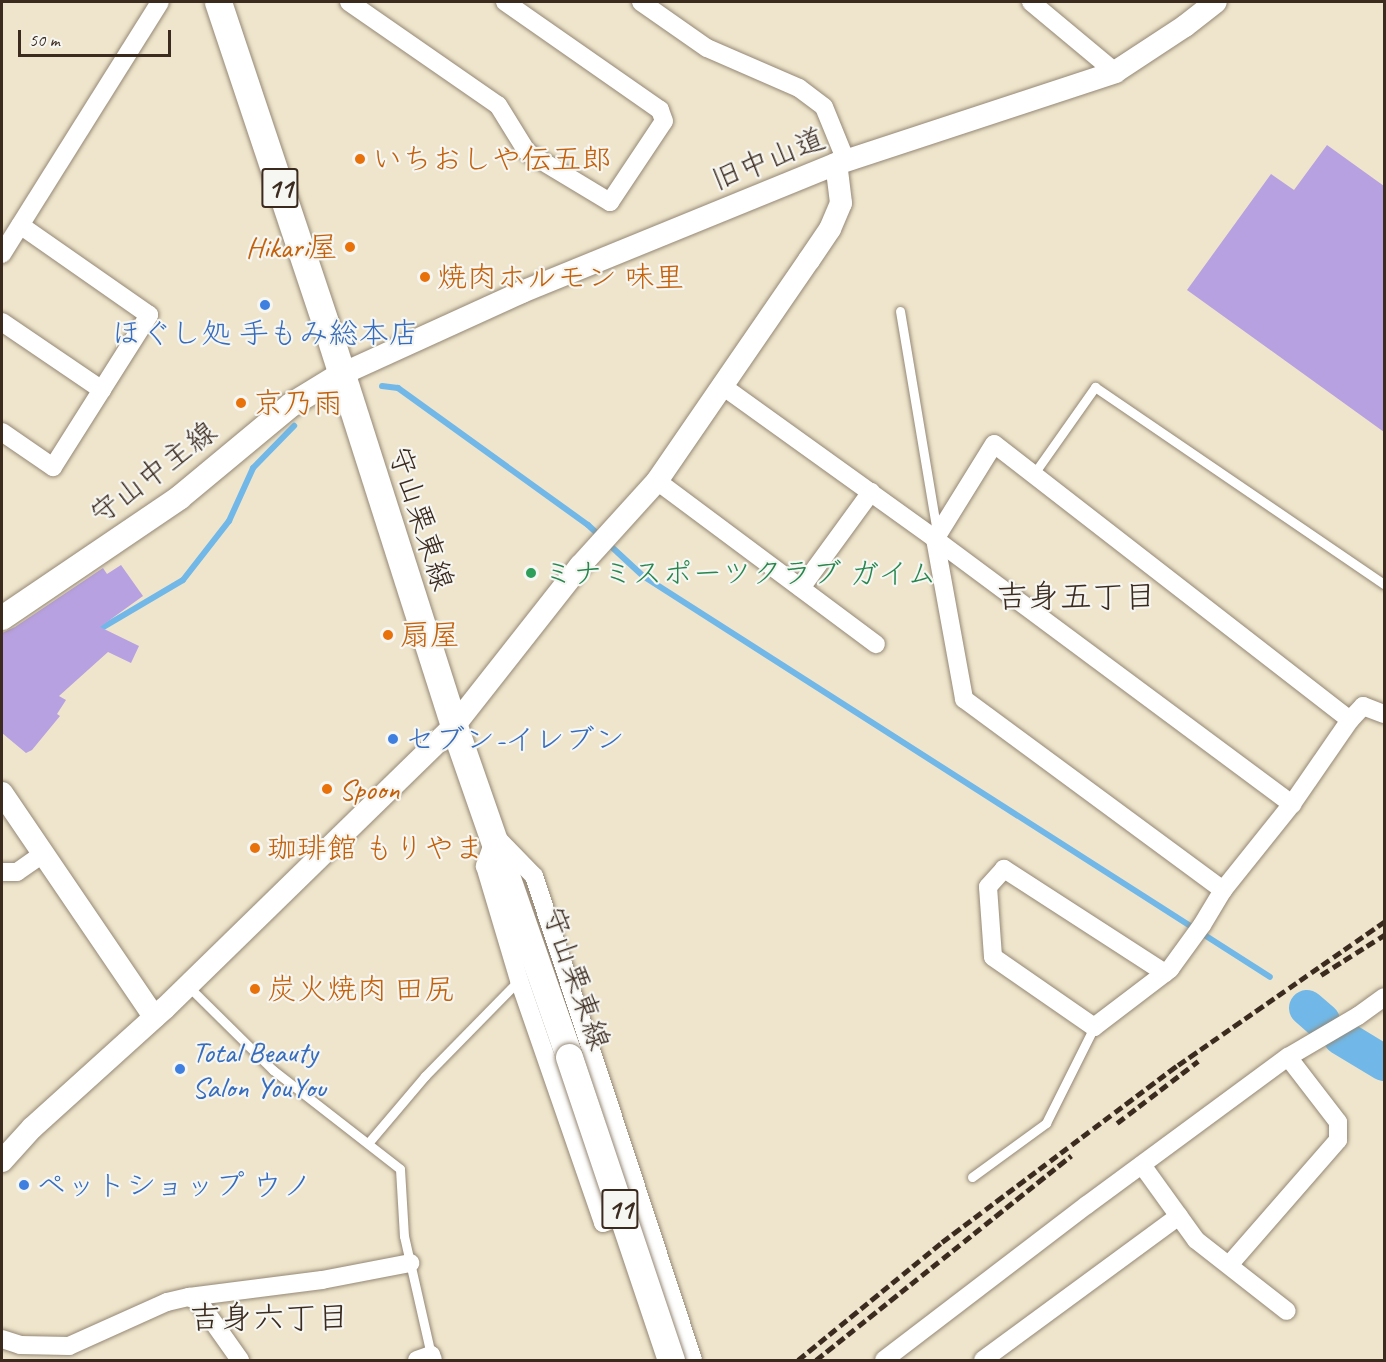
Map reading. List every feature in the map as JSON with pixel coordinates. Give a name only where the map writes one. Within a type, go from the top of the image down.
[{"type":"main road","name":"守山栗東線","points":[[218,2],[329,334],[340,375],[454,726],[671,1360]]},
{"type":"main road","name":"守山中主線","points":[[2,618],[179,498],[291,405],[340,375]]},
{"type":"street","points":[[2,254],[160,2]]},
{"type":"street","points":[[349,2],[498,105],[526,152],[610,202],[664,121],[660,110],[530,9],[506,2]]},
{"type":"street","points":[[5,1150],[154,1017],[454,726],[580,566],[657,481],[830,229],[841,203],[841,162],[824,107],[799,88],[707,48],[641,2]]},
{"type":"street","points":[[1031,2],[1115,72]]},
{"type":"street","name":"旧中山道","points":[[340,375],[522,292],[841,162],[1115,72],[1185,26],[1216,2]]},
{"type":"street","points":[[2,432],[53,467],[149,315],[20,225]]},
{"type":"street","points":[[2,322],[102,390]]},
{"type":"street","points":[[721,386],[936,536],[1292,804]]},
{"type":"street","points":[[1223,890],[964,699],[936,536],[994,444],[1350,720]]},
{"type":"street","points":[[657,481],[876,644]]},
{"type":"street","points":[[801,588],[871,492]]},
{"type":"street","points":[[1165,973],[1004,869],[988,887],[993,957],[1094,1027],[1165,973],[1198,931],[1223,890],[1292,804],[1350,720],[1363,706],[1384,714]]},
{"type":"street","points":[[2,793],[154,1017]]},
{"type":"street","points":[[492,835],[485,866],[519,980],[603,1223],[643,1209]]},
{"type":"street","points":[[492,835],[534,876],[693,1360]]},
{"type":"street","points":[[2,872],[17,872],[43,854]]},
{"type":"street","points":[[884,1360],[1288,1057],[1358,1016],[1384,997]]},
{"type":"street","points":[[1229,1265],[1338,1140],[1338,1122],[1288,1057]]},
{"type":"street","points":[[1142,1165],[1196,1240],[1287,1311]]},
{"type":"street","points":[[983,1360],[1179,1216]]},
{"type":"street","points":[[2,1339],[19,1353],[69,1346],[167,1302],[189,1296],[322,1280],[410,1263]]},
{"type":"street","points":[[189,1296],[199,1302],[231,1357]]},
{"type":"lane","points":[[900,311],[936,536]]},
{"type":"lane","points":[[1033,474],[1095,387],[1384,584]]},
{"type":"lane","points":[[369,1142],[425,1076],[519,980]]},
{"type":"lane","points":[[187,985],[273,1070],[369,1142],[400,1169],[404,1236],[427,1359]]},
{"type":"lane","points":[[972,1177],[1046,1123],[1094,1027]]},
{"type":"building","points":[[1327,145],[1384,186],[1384,432],[1187,290],[1271,174],[1294,190]]},
{"type":"building","points":[[121,565],[143,596],[100,627],[139,646],[131,663],[108,652],[59,696],[66,700],[57,714],[60,716],[32,750],[26,753],[2,733],[2,633],[15,627],[103,568],[107,574]]},
{"type":"waterway","points":[[382,386],[398,388],[588,525],[643,576],[1270,977]]},
{"type":"waterway","points":[[95,632],[183,580],[229,521],[253,468],[294,426]]},
{"type":"waterway","points":[[1307,1008],[1322,1021]]},
{"type":"waterway","points":[[1341,1037],[1384,1063]]},
{"type":"railway","points":[[798,1360],[942,1242],[1178,1065],[1384,922]]},
{"type":"railway","points":[[1321,975],[1384,935]]},
{"type":"railway","points":[[1117,1123],[1198,1061]]},
{"type":"railway","points":[[816,1360],[1071,1156]]},
{"type":"place","name":"いちおしや伝五郎","points":[[360,159]]},
{"type":"place","name":"Hikari屋","points":[[350,247]]},
{"type":"place","name":"焼肉ホルモン 味里","points":[[425,277]]},
{"type":"place","name":"ほぐし処 手もみ総本店","points":[[265,305]]},
{"type":"place","name":"京乃雨","points":[[241,403]]},
{"type":"place","name":"ミナミスポーツクラブ ガイム","points":[[531,573]]},
{"type":"place","name":"扇屋","points":[[388,635]]},
{"type":"place","name":"セブン-イレブン","points":[[393,739]]},
{"type":"place","name":"Spoon","points":[[327,789]]},
{"type":"place","name":"珈琲館 もりやま","points":[[255,848]]},
{"type":"place","name":"炭火焼肉 田尻","points":[[255,989]]},
{"type":"place","name":"Total Beauty Salon YouYou","points":[[180,1069]]},
{"type":"place","name":"ペットショップ ウノ","points":[[24,1185]]},
{"type":"district","name":"吉身五丁目","points":[[1076,597]]},
{"type":"district","name":"吉身六丁目","points":[[269,1318]]}]
